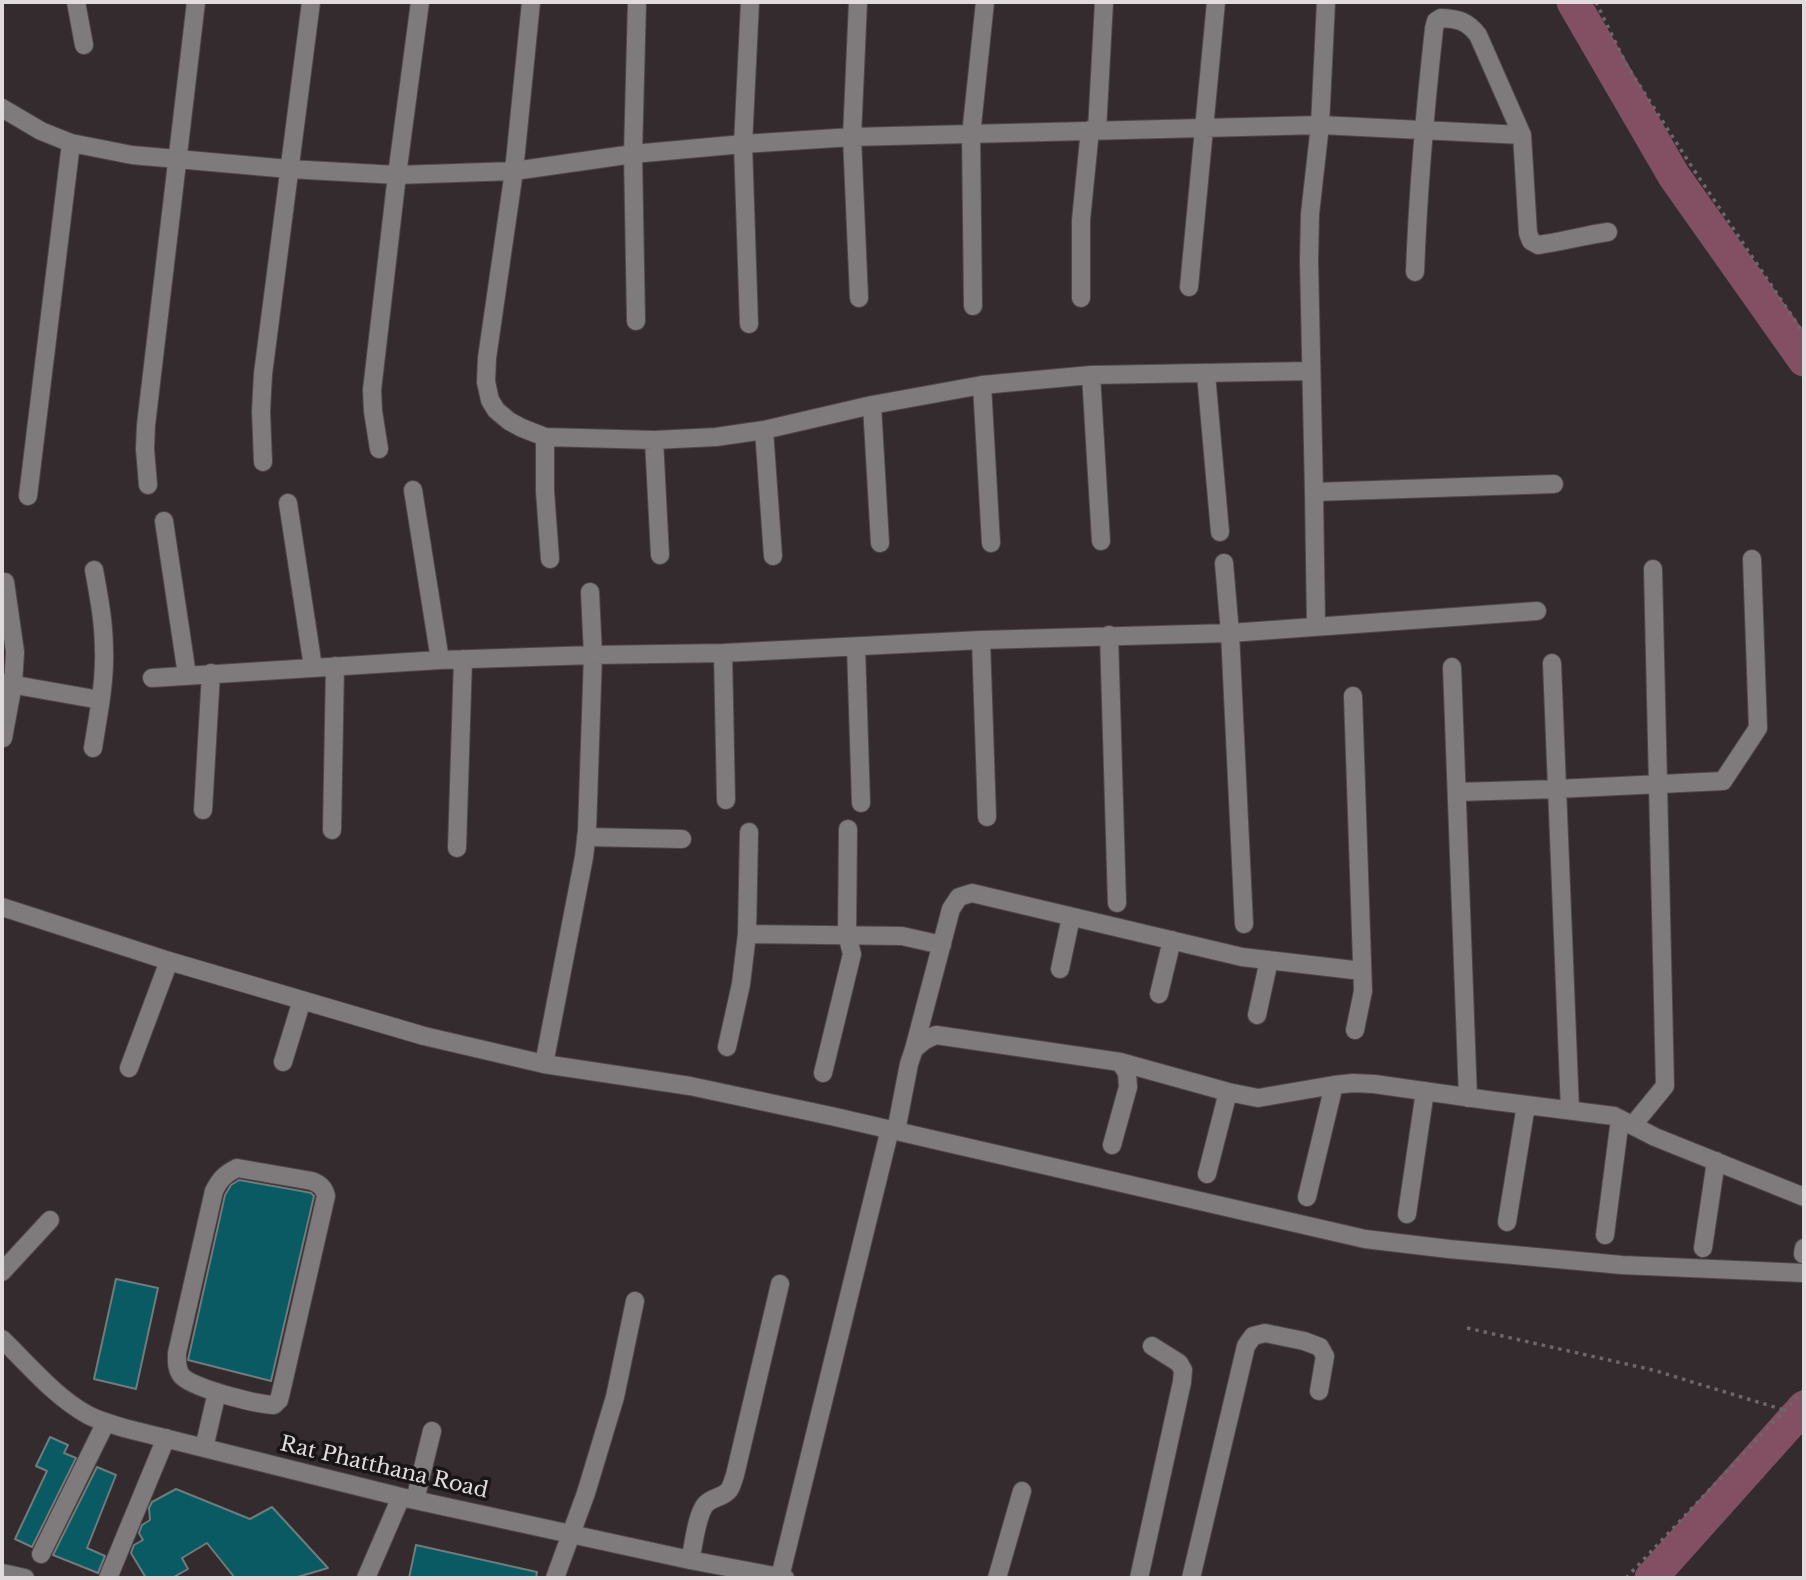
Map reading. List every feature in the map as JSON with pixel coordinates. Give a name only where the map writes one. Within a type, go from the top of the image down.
[{"type":"street","points":[[76,2],[84,45]]},
{"type":"street","points":[[148,485],[146,425],[196,2]]},
{"type":"street","points":[[263,462],[263,374],[311,2]]},
{"type":"street","points":[[379,449],[372,390],[420,2]]},
{"type":"street","points":[[531,2],[514,171],[486,382],[490,400],[496,410],[522,428],[545,438],[654,440],[716,437],[764,430],[872,405],[982,385],[1091,375],[1310,371]]},
{"type":"street","points":[[636,321],[633,154],[637,2]]},
{"type":"street","points":[[749,324],[743,144],[750,2]]},
{"type":"street","points":[[858,2],[852,137],[859,298]]},
{"type":"street","points":[[973,306],[971,135],[985,2]]},
{"type":"street","points":[[1081,298],[1081,220],[1094,130],[1104,2]]},
{"type":"street","points":[[1189,287],[1216,2]]},
{"type":"street","points":[[1316,626],[1309,249],[1320,125],[1326,2]]},
{"type":"street","points":[[1415,272],[1423,129],[1436,21],[1441,18],[1470,24],[1478,35],[1522,135],[1528,233],[1531,241],[1538,245],[1608,232]]},
{"type":"street","points":[[2,108],[41,131],[71,143],[132,155],[289,169],[397,175],[514,171],[633,154],[852,137],[1320,125],[1522,135]]},
{"type":"street","points":[[29,496],[71,143]]},
{"type":"street","points":[[1206,374],[1220,532]]},
{"type":"street","points":[[1091,375],[1101,541]]},
{"type":"street","points":[[982,385],[991,543]]},
{"type":"street","points":[[872,405],[880,543]]},
{"type":"street","points":[[764,430],[773,556]]},
{"type":"street","points":[[545,438],[545,491],[550,559]]},
{"type":"street","points":[[654,440],[660,555]]},
{"type":"street","points":[[1314,492],[1554,484]]},
{"type":"street","points":[[413,490],[440,660]]},
{"type":"street","points":[[288,503],[313,667]]},
{"type":"street","points":[[164,520],[187,675]]},
{"type":"street","points":[[1457,792],[1723,781],[1758,728],[1752,559]]},
{"type":"street","points":[[1224,563],[1230,633],[1244,924]]},
{"type":"street","points":[[1605,1235],[1627,1122],[1665,1086],[1653,569]]},
{"type":"street","points":[[93,748],[104,653],[94,570]]},
{"type":"street","points":[[3,738],[7,683],[15,652],[5,582]]},
{"type":"street","points":[[544,1064],[586,837],[593,655],[590,592]]},
{"type":"street","points":[[152,678],[463,659],[723,653],[981,640],[1230,633],[1537,611]]},
{"type":"street","points":[[1110,635],[1117,903]]},
{"type":"street","points":[[981,640],[987,817]]},
{"type":"street","points":[[856,647],[861,803]]},
{"type":"street","points":[[723,653],[726,800]]},
{"type":"street","points":[[457,848],[463,659]]},
{"type":"street","points":[[1552,663],[1570,1110]]},
{"type":"street","points":[[332,830],[335,666]]},
{"type":"street","points":[[1452,667],[1468,1098]]},
{"type":"street","points":[[203,810],[211,673]]},
{"type":"street","points":[[7,683],[100,700]]},
{"type":"street","points":[[1353,696],[1363,991],[1355,1030]]},
{"type":"street","points":[[823,1073],[852,954],[847,935],[848,829]]},
{"type":"street","points":[[727,1047],[741,984],[747,934],[749,832]]},
{"type":"street","points":[[586,837],[682,839]]},
{"type":"street","points":[[783,1578],[909,1064],[951,909],[959,897],[972,893],[1242,957],[1362,971]]},
{"type":"street","points":[[2,907],[169,961],[424,1036],[544,1064],[690,1086],[1365,1239],[1622,1265],[1804,1273]]},
{"type":"street","points":[[1060,970],[1071,917]]},
{"type":"street","points":[[747,934],[902,936],[942,944]]},
{"type":"street","points":[[1159,994],[1172,940]]},
{"type":"street","points":[[1257,1015],[1269,960]]},
{"type":"street","points":[[128,1068],[169,961]]},
{"type":"street","points":[[283,1062],[302,1000]]},
{"type":"street","points":[[914,1049],[936,1035],[1120,1062],[1258,1098],[1334,1085],[1374,1084],[1614,1116],[1655,1137],[1804,1197]]},
{"type":"street","points":[[1112,1145],[1128,1087],[1127,1073],[1120,1062]]},
{"type":"street","points":[[1307,1197],[1334,1085]]},
{"type":"street","points":[[1407,1214],[1425,1091]]},
{"type":"street","points":[[1207,1174],[1228,1092]]},
{"type":"street","points":[[1507,1222],[1526,1105]]},
{"type":"street","points":[[1703,1248],[1716,1161]]},
{"type":"street","points":[[236,1168],[312,1181],[320,1185],[326,1196],[279,1400],[274,1405],[217,1392],[190,1383],[181,1376],[177,1366],[177,1353],[214,1191],[219,1180],[236,1168]]},
{"type":"street","points":[[2,1271],[50,1220]]},
{"type":"street","points":[[690,1560],[700,1515],[709,1501],[726,1494],[735,1475],[780,1284]]},
{"type":"street","points":[[555,1578],[572,1534],[615,1397],[635,1301]]},
{"type":"street","points":[[1191,1578],[1247,1346],[1253,1336],[1265,1333],[1320,1347],[1325,1356],[1320,1391]]},
{"type":"street","name":"Rat Phatthana Road","points":[[2,1339],[75,1406],[106,1422],[408,1498],[783,1578]]},
{"type":"street","points":[[1139,1578],[1183,1370],[1179,1363],[1152,1346]]},
{"type":"street","points":[[204,1448],[217,1392]]},
{"type":"street","points":[[41,1554],[106,1422]]},
{"type":"street","points":[[366,1578],[408,1498],[432,1431]]},
{"type":"street","points":[[108,1578],[166,1438]]},
{"type":"street","points":[[997,1578],[1022,1491]]},
{"type":"street","points":[[2,1573],[25,1578]]},
{"type":"path","points":[[1596,2],[1627,66],[1804,334]]},
{"type":"path","points":[[1467,1328],[1653,1370],[1784,1410]]},
{"type":"path","points":[[1626,1578],[1804,1390]]},
{"type":"building","points":[[239,1180],[311,1193],[314,1196],[271,1381],[188,1360],[225,1195],[231,1185]]},
{"type":"building","points":[[116,1279],[158,1288],[136,1389],[94,1379]]},
{"type":"building","points":[[50,1437],[68,1445],[64,1453],[76,1458],[32,1547],[15,1539],[47,1471],[36,1466]]},
{"type":"building","points":[[97,1467],[116,1475],[87,1548],[105,1556],[98,1573],[53,1555]]},
{"type":"building","points":[[176,1489],[250,1519],[272,1507],[328,1568],[294,1578],[235,1578],[207,1543],[182,1558],[188,1569],[172,1578],[146,1578],[131,1553],[134,1545],[143,1540],[139,1533],[142,1525],[150,1520],[149,1508],[152,1502]]},
{"type":"building","points":[[416,1545],[537,1572],[536,1578],[409,1578]]},
{"type":"waterway","points":[[1573,2],[1674,176],[1804,360]]},
{"type":"waterway","points":[[1651,1578],[1804,1407]]}]
